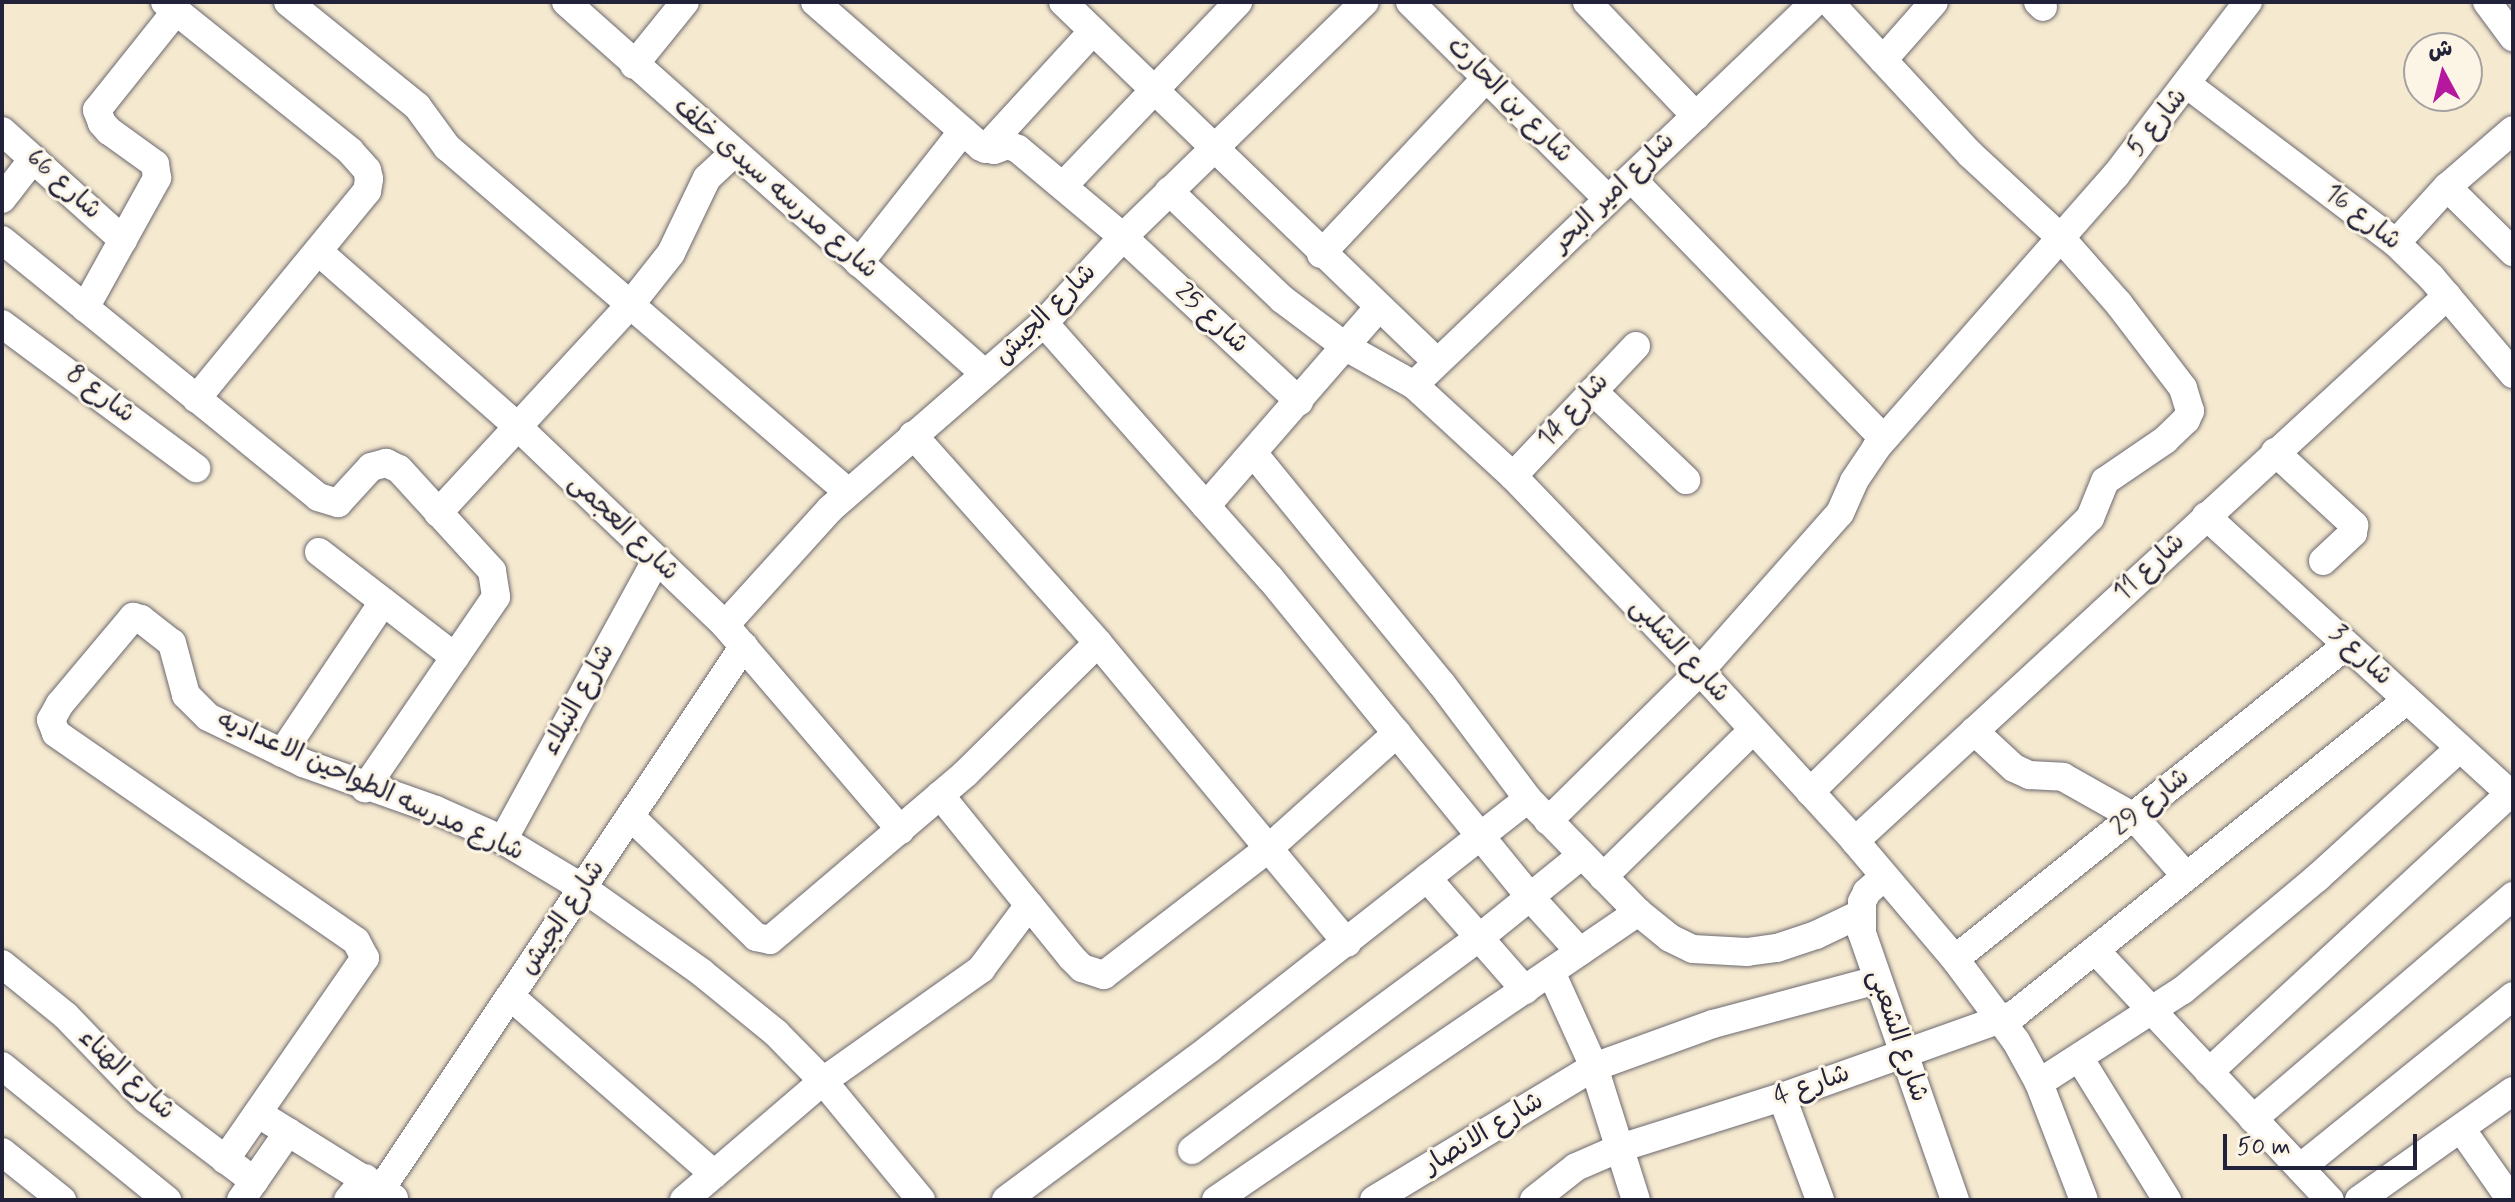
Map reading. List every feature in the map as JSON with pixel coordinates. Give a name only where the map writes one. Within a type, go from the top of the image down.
[{"type":"street","points":[[288,2],[417,106],[447,147],[848,492]]},
{"type":"street","name":"شارع مدرسه سيدى خلف","points":[[566,2],[733,154],[985,374]]},
{"type":"street","points":[[634,65],[685,2]]},
{"type":"street","points":[[815,2],[985,149],[1093,31]]},
{"type":"street","points":[[1063,2],[1216,146],[1321,254],[1437,362]]},
{"type":"street","points":[[1063,186],[1238,2]]},
{"type":"street","name":"شارع الجيش","points":[[373,1192],[631,817],[735,636],[848,492],[1044,323],[1169,191],[1365,2]]},
{"type":"street","name":"شارع بن الحارث","points":[[1410,2],[1608,199]]},
{"type":"street","points":[[1587,2],[1696,116]]},
{"type":"street","name":"شارع امير البحر","points":[[1414,385],[1815,2]]},
{"type":"street","points":[[1810,792],[2090,518],[2105,481],[2165,440],[2186,420],[2189,401],[2183,388],[2119,304],[2061,238],[1970,154],[1829,2]]},
{"type":"street","points":[[1883,60],[1934,2]]},
{"type":"street","name":"شارع 5","points":[[1548,821],[1700,671],[1840,513],[1854,481],[1884,439],[2061,238],[2188,85],[2248,2]]},
{"type":"street","points":[[2487,2],[2513,37]]},
{"type":"street","points":[[85,308],[155,185],[157,169],[102,123],[97,110],[171,7],[350,151],[367,170],[367,191],[196,399]]},
{"type":"street","points":[[1321,254],[1486,78]]},
{"type":"street","name":"شارع 16","points":[[2188,85],[2396,243],[2447,296],[2513,374]]},
{"type":"street","points":[[2396,243],[2447,187],[2513,130]]},
{"type":"street","name":"شارع 66","points":[[2,131],[123,240]]},
{"type":"street","points":[[859,263],[963,131]]},
{"type":"street","name":"شارع 25","points":[[985,149],[1014,147],[1063,186],[1123,237],[1299,401]]},
{"type":"street","points":[[438,513],[630,305],[671,253],[707,178],[733,154]]},
{"type":"street","points":[[2,199],[33,159]]},
{"type":"street","points":[[1631,178],[1884,439]]},
{"type":"street","points":[[2447,187],[2513,252]]},
{"type":"street","name":"شارع الشلبى","points":[[1169,191],[1282,299],[1346,347],[1414,385],[1513,476],[1700,671],[1855,841],[2003,1020],[2039,1083],[2084,1200]]},
{"type":"street","points":[[2,240],[325,502],[343,500],[371,467],[386,463],[399,469],[492,571],[497,591],[365,788]]},
{"type":"street","name":"شارع العجمى","points":[[319,252],[516,425],[735,636],[901,830]]},
{"type":"street","name":"شارع 11","points":[[1855,841],[2447,296]]},
{"type":"street","points":[[1206,506],[1378,308]]},
{"type":"street","points":[[1044,323],[1206,506],[1530,897],[1580,952]]},
{"type":"street","name":"شارع 8","points":[[2,324],[196,468]]},
{"type":"street","name":"شارع 14","points":[[1513,476],[1636,346]]},
{"type":"street","points":[[1593,391],[1686,480]]},
{"type":"street","points":[[913,435],[1098,643],[1347,943]]},
{"type":"street","points":[[2275,452],[2354,525],[2353,533],[2323,561]]},
{"type":"street","points":[[1254,454],[1441,683],[1528,799],[1638,912],[1670,938],[1693,949],[1721,953],[1777,948],[1816,935],[1860,914],[1867,892],[1884,877]]},
{"type":"street","name":"شارع 3","points":[[2206,516],[2511,795]]},
{"type":"street","points":[[319,552],[455,657]]},
{"type":"street","name":"شارع النبلاء","points":[[503,840],[656,560]]},
{"type":"street","points":[[282,753],[383,602]]},
{"type":"street","name":"شارع مدرسه الطواحين الاعداديه","points":[[259,1114],[362,968],[364,952],[356,941],[56,733],[51,720],[60,704],[129,619],[141,619],[172,643],[180,680],[195,707],[282,753],[365,788],[436,810],[503,840],[583,888],[737,1000],[823,1081],[921,1200]]},
{"type":"street","points":[[631,817],[763,941],[778,935],[999,743],[1098,643]]},
{"type":"street","name":"شارع 29","points":[[1955,959],[2347,645]]},
{"type":"street","name":"شارع 4","points":[[1534,1200],[1576,1167],[1620,1148],[1782,1097],[2003,1020],[2407,700]]},
{"type":"street","points":[[1603,877],[1753,730]]},
{"type":"street","points":[[1974,731],[2014,768],[2029,775],[2063,777],[2134,817],[2186,876]]},
{"type":"street","points":[[940,795],[1082,968],[1104,975],[1269,848],[1397,733]]},
{"type":"street","points":[[2039,1083],[2153,1011],[2317,878],[2460,748]]},
{"type":"street","points":[[2209,1072],[2511,795]]},
{"type":"street","points":[[1006,1200],[1347,943],[1528,799]]},
{"type":"street","points":[[1192,1150],[1479,938],[1582,855]]},
{"type":"street","points":[[1427,878],[1525,990]]},
{"type":"street","points":[[2253,1119],[2513,896]]},
{"type":"street","points":[[510,996],[701,1190],[823,1081],[981,969],[1029,905]]},
{"type":"street","points":[[1216,1200],[1638,912]]},
{"type":"street","name":"شارع الشعبى","points":[[1860,914],[1877,980],[1955,1200]]},
{"type":"street","points":[[2095,950],[2330,1200]]},
{"type":"street","name":"شارع الهناء","points":[[2,964],[66,1016],[146,1099],[225,1160],[248,1191]]},
{"type":"street","points":[[1551,972],[1594,1067],[1636,1200]]},
{"type":"street","name":"شارع الانصار","points":[[1374,1200],[1594,1067],[1713,1024],[1877,980]]},
{"type":"street","points":[[2300,1168],[2513,996]]},
{"type":"street","points":[[2080,1059],[2167,1200]]},
{"type":"street","points":[[2,1066],[167,1200]]},
{"type":"street","points":[[2359,1200],[2513,1091]]},
{"type":"street","points":[[1782,1097],[1820,1200]]},
{"type":"street","points":[[225,1160],[259,1114],[373,1192]]},
{"type":"street","points":[[2462,1130],[2511,1200]]},
{"type":"street","points":[[248,1191],[288,1132]]},
{"type":"street","points":[[2,1152],[62,1200]]}]
